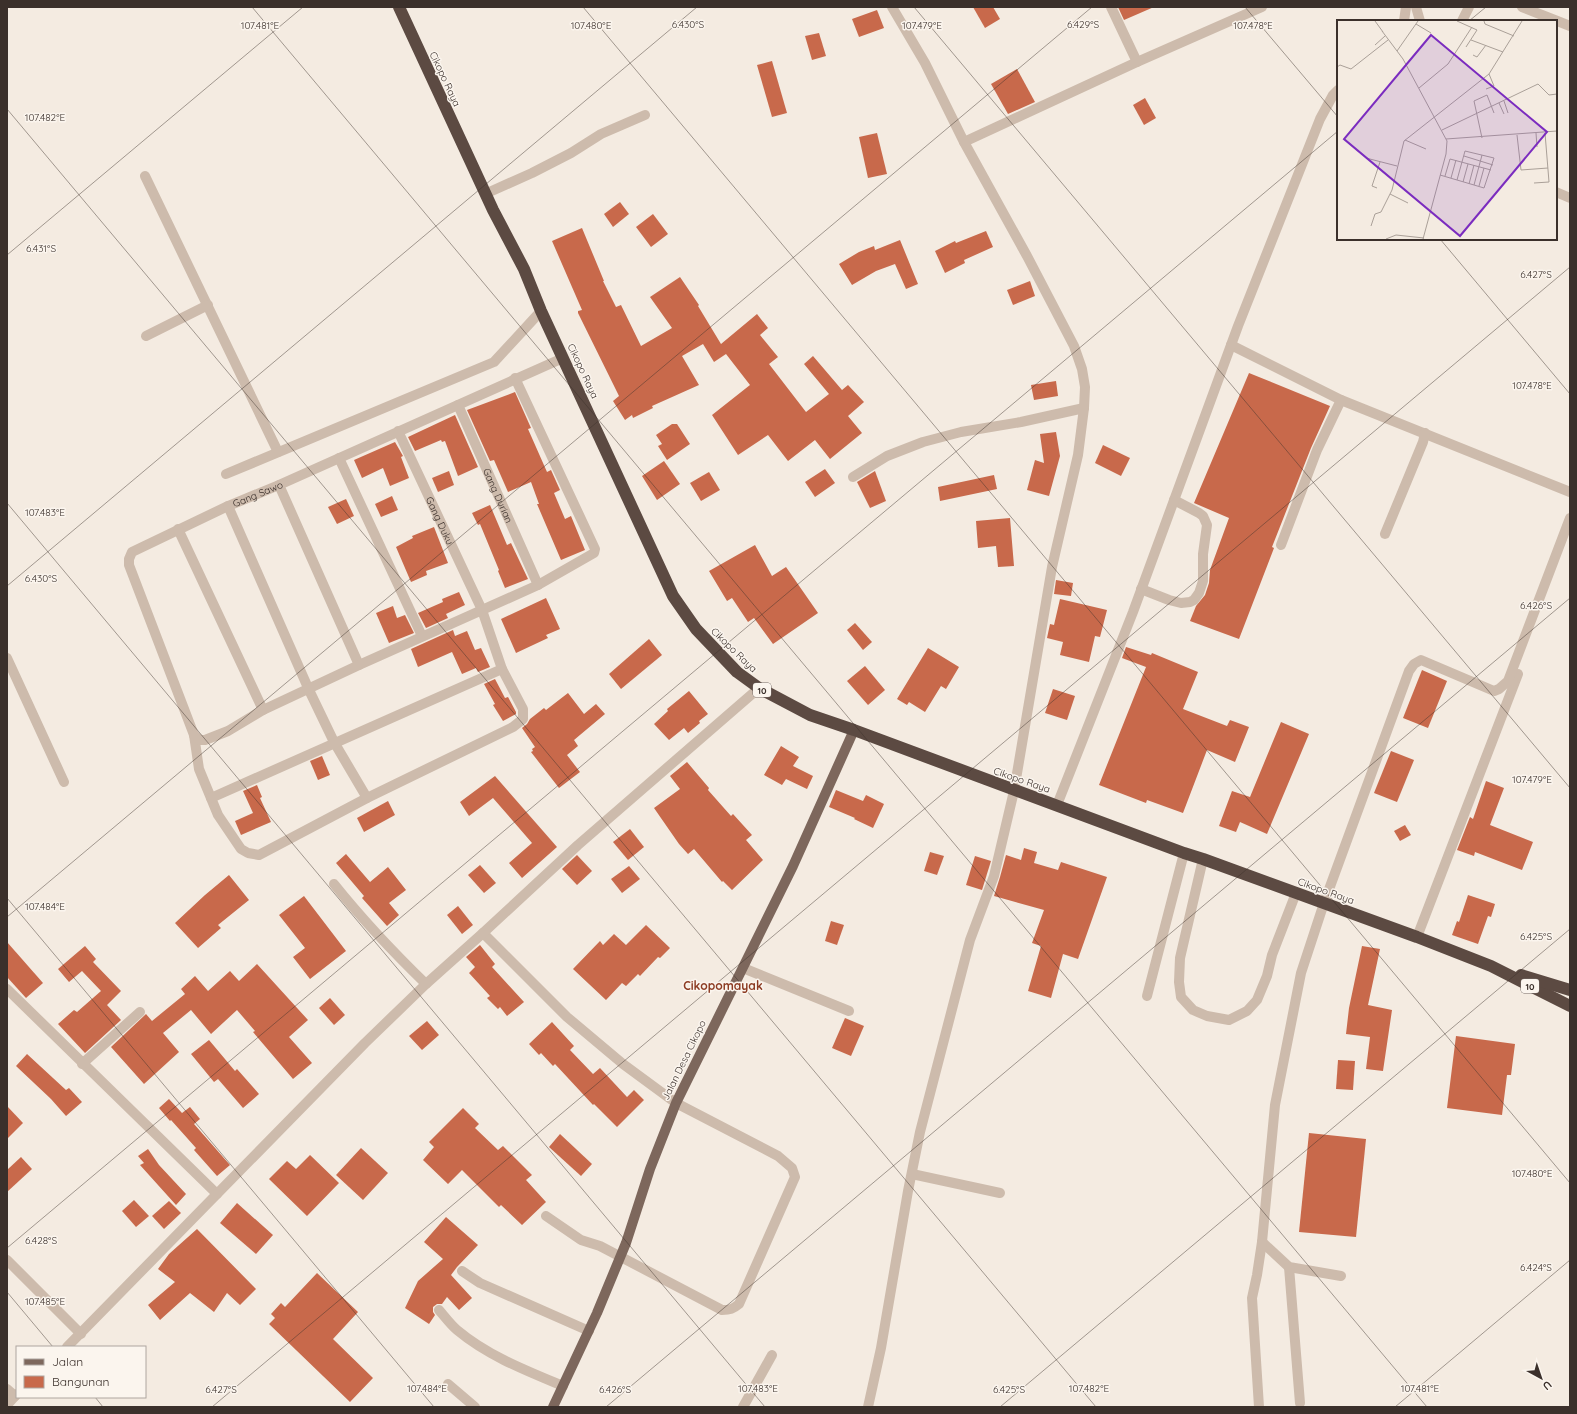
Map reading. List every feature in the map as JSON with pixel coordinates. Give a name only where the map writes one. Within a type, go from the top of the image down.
[{"type":"highway","name":"Cikopo Raya","points":[[399,7],[485,194],[524,269],[541,311],[673,596],[689,620],[715,651],[737,672],[759,688],[810,715],[854,730],[1014,791],[1057,805],[1184,853],[1417,937],[1491,966],[1570,990]]},
{"type":"highway","name":"Cikopo Raya","points":[[1491,966],[1570,1006]]},
{"type":"main road","name":"Jalan Desa Cikopo","points":[[553,1407],[589,1331],[620,1256],[650,1169],[676,1103],[793,866],[854,730]]},
{"type":"street","points":[[868,1407],[881,1348],[920,1132],[970,940],[994,876],[1014,791],[1052,567],[1078,456],[1085,387],[1082,369],[1074,346],[1027,256],[964,142],[924,63],[892,7]]},
{"type":"street","points":[[1111,7],[1137,62]]},
{"type":"street","points":[[964,142],[1137,62],[1262,7]]},
{"type":"street","points":[[1404,20],[1406,7]]},
{"type":"street","points":[[1416,7],[1420,20]]},
{"type":"street","points":[[1462,20],[1469,7]]},
{"type":"street","points":[[1522,7],[1555,20]]},
{"type":"street","points":[[1557,21],[1570,26]]},
{"type":"street","points":[[1057,805],[1141,589],[1231,345],[1318,126],[1336,94]]},
{"type":"street","points":[[485,194],[532,173],[571,153],[601,134],[645,116]]},
{"type":"street","points":[[145,176],[278,452]]},
{"type":"street","points":[[1557,192],[1570,198]]},
{"type":"street","points":[[146,336],[208,305]]},
{"type":"street","points":[[226,474],[494,362],[541,311]]},
{"type":"street","points":[[1231,345],[1341,400],[1570,492]]},
{"type":"street","name":"Gang Sawo","points":[[367,798],[259,855],[248,853],[241,849],[218,815],[199,769],[194,735],[129,562],[130,555],[132,552],[178,529],[228,506],[563,358]]},
{"type":"street","points":[[194,735],[200,740],[212,738],[228,731],[263,710],[309,690],[422,636],[538,585],[594,553],[595,549],[515,378]]},
{"type":"street","points":[[1281,545],[1317,450],[1341,400]]},
{"type":"street","name":"Gang Durian","points":[[458,405],[538,585]]},
{"type":"street","points":[[853,478],[887,456],[923,442],[961,432],[1021,422],[1084,408]]},
{"type":"street","name":"Gang Duku","points":[[367,798],[513,727],[524,717],[524,709],[502,668],[482,610],[398,431]]},
{"type":"street","points":[[1385,534],[1423,442],[1425,433]]},
{"type":"street","points":[[339,458],[422,636]]},
{"type":"street","points":[[278,485],[359,665]]},
{"type":"street","points":[[1141,589],[1180,603],[1194,600],[1199,593],[1203,581],[1203,554],[1207,525],[1203,516],[1174,500]]},
{"type":"street","points":[[228,506],[309,690],[334,742],[367,798]]},
{"type":"street","points":[[1259,1407],[1252,1298],[1262,1242],[1275,1105],[1301,973],[1324,903],[1409,671],[1414,664],[1421,660],[1494,691],[1504,685],[1508,681],[1570,518]]},
{"type":"street","points":[[178,529],[263,710]]},
{"type":"street","points":[[1417,937],[1570,534]]},
{"type":"street","points":[[7,658],[64,782]]},
{"type":"street","points":[[211,798],[502,668]]},
{"type":"street","points":[[68,1346],[360,1049],[426,984],[483,934],[578,845],[759,688]]},
{"type":"street","points":[[1147,996],[1184,853]]},
{"type":"street","points":[[1203,859],[1180,958],[1179,982],[1181,998],[1193,1010],[1207,1016],[1229,1020],[1247,1011],[1257,1000],[1267,976],[1272,955],[1296,893]]},
{"type":"street","points":[[334,884],[368,923],[426,984]]},
{"type":"street","points":[[483,934],[567,1017],[595,1042],[676,1103],[778,1156],[792,1168],[795,1177],[738,1304],[733,1309],[722,1310],[600,1246],[581,1240],[546,1216]]},
{"type":"street","points":[[743,968],[849,1011]]},
{"type":"street","points":[[7,988],[82,1064],[217,1194]]},
{"type":"street","points":[[82,1064],[140,1012]]},
{"type":"street","points":[[912,1174],[1000,1193]]},
{"type":"street","points":[[1262,1242],[1290,1267],[1341,1276]]},
{"type":"street","points":[[7,1260],[81,1334]]},
{"type":"street","points":[[1290,1267],[1300,1403]]},
{"type":"street","points":[[462,1271],[480,1283],[589,1331]]},
{"type":"street","points":[[439,1310],[457,1330],[477,1344],[518,1368],[563,1386]]},
{"type":"street","points":[[743,1407],[772,1356]]},
{"type":"street","points":[[448,1384],[475,1407]]},
{"type":"street","points":[[7,1388],[16,1395],[7,1405]]},
{"type":"building","points":[[973,7],[993,7],[1000,19],[985,28]]},
{"type":"building","points":[[1118,7],[1154,7],[1124,20]]},
{"type":"building","points":[[877,10],[884,28],[859,37],[852,19]]},
{"type":"building","points":[[819,33],[826,56],[812,60],[805,36]]},
{"type":"building","points":[[772,61],[787,113],[772,117],[757,65]]},
{"type":"building","points":[[1017,69],[1035,102],[1008,114],[991,84]]},
{"type":"building","points":[[1145,98],[1156,118],[1144,125],[1133,105]]},
{"type":"building","points":[[877,133],[887,174],[868,178],[859,137]]},
{"type":"building","points":[[620,202],[629,214],[613,227],[604,214]]},
{"type":"building","points":[[653,214],[668,234],[651,247],[636,227]]},
{"type":"building","points":[[582,228],[603,281],[616,307],[621,305],[641,346],[672,328],[650,297],[680,277],[699,305],[698,306],[721,344],[757,314],[768,328],[760,335],[778,357],[769,364],[806,412],[829,394],[804,364],[813,356],[842,390],[848,385],[864,402],[848,416],[862,433],[830,459],[815,440],[788,461],[768,435],[738,455],[712,415],[750,385],[726,354],[714,362],[703,344],[682,356],[699,385],[652,406],[653,408],[633,418],[632,415],[625,420],[613,401],[619,396],[578,313],[578,311],[582,310],[552,241]]},
{"type":"building","points":[[986,231],[993,247],[964,260],[965,263],[945,273],[935,251],[955,241],[956,243]]},
{"type":"building","points":[[900,240],[918,284],[906,289],[895,264],[876,271],[852,285],[839,264],[859,252],[874,246],[875,250]]},
{"type":"building","points":[[1030,281],[1035,296],[1013,305],[1007,290]]},
{"type":"building","points":[[1249,373],[1330,406],[1311,448],[1272,547],[1274,548],[1239,639],[1190,621],[1196,606],[1205,595],[1209,583],[1210,570],[1229,518],[1194,503]]},
{"type":"building","points":[[1056,381],[1058,396],[1034,400],[1031,385]]},
{"type":"building","points":[[515,392],[531,428],[528,429],[547,472],[551,470],[560,490],[554,493],[565,519],[571,516],[585,550],[561,560],[537,504],[539,504],[531,482],[508,492],[494,460],[490,461],[467,410]]},
{"type":"building","points":[[455,415],[478,467],[458,476],[445,441],[442,442],[441,440],[415,451],[408,437]]},
{"type":"building","points":[[672,424],[677,424],[690,444],[667,460],[658,446],[662,444],[656,435]]},
{"type":"building","points":[[1056,432],[1060,456],[1049,496],[1027,490],[1035,460],[1044,463],[1040,434]]},
{"type":"building","points":[[395,442],[403,456],[401,457],[409,478],[390,486],[383,468],[362,478],[354,460]]},
{"type":"building","points":[[1103,445],[1130,458],[1121,476],[1095,463]]},
{"type":"building","points":[[664,461],[680,484],[657,500],[642,476]]},
{"type":"building","points":[[825,469],[835,483],[815,497],[805,482]]},
{"type":"building","points":[[449,471],[454,485],[438,492],[432,478]]},
{"type":"building","points":[[875,471],[886,501],[870,508],[857,482]]},
{"type":"building","points":[[709,472],[720,490],[701,501],[690,483]]},
{"type":"building","points":[[994,475],[997,489],[940,501],[938,487]]},
{"type":"building","points":[[392,496],[398,510],[381,517],[375,504]]},
{"type":"building","points":[[346,499],[354,516],[337,524],[328,507]]},
{"type":"building","points":[[490,505],[507,545],[511,543],[528,579],[505,588],[480,524],[478,525],[472,513]]},
{"type":"building","points":[[1010,518],[1014,566],[998,567],[996,546],[978,548],[976,521]]},
{"type":"building","points":[[434,527],[448,563],[426,571],[427,575],[411,582],[396,547],[413,538],[412,536]]},
{"type":"building","points":[[755,545],[772,576],[786,567],[818,613],[773,644],[754,618],[748,622],[732,598],[727,601],[709,571]]},
{"type":"building","points":[[1056,580],[1073,583],[1071,596],[1054,594]]},
{"type":"building","points":[[459,592],[465,605],[446,614],[448,618],[426,628],[418,613],[443,602],[442,599]]},
{"type":"building","points":[[546,598],[560,629],[546,635],[548,638],[516,653],[501,619]]},
{"type":"building","points":[[1060,599],[1107,610],[1100,637],[1095,636],[1089,662],[1060,655],[1063,642],[1047,638],[1050,624],[1054,625]]},
{"type":"building","points":[[393,606],[397,618],[405,615],[414,633],[389,643],[376,613]]},
{"type":"building","points":[[855,623],[872,642],[863,650],[847,630]]},
{"type":"building","points":[[453,630],[455,636],[467,631],[475,650],[481,648],[490,667],[478,672],[476,668],[462,674],[452,652],[418,667],[411,649]]},
{"type":"building","points":[[649,639],[662,655],[621,689],[609,674]]},
{"type":"building","points":[[1126,647],[1151,655],[1152,653],[1198,672],[1183,709],[1227,726],[1230,720],[1249,727],[1235,762],[1207,750],[1183,813],[1147,800],[1146,803],[1099,785],[1146,667],[1122,658]]},
{"type":"building","points":[[928,648],[959,667],[946,689],[941,686],[925,712],[909,702],[907,705],[897,699]]},
{"type":"building","points":[[865,666],[885,690],[868,705],[847,681]]},
{"type":"building","points":[[1422,670],[1447,681],[1428,728],[1403,718]]},
{"type":"building","points":[[495,679],[505,698],[508,697],[516,712],[516,714],[503,721],[493,705],[495,704],[484,684]]},
{"type":"building","points":[[1053,689],[1075,696],[1067,720],[1045,713]]},
{"type":"building","points":[[689,691],[708,714],[688,733],[684,728],[669,740],[654,724],[668,711],[667,709]]},
{"type":"building","points":[[568,693],[584,714],[596,704],[605,714],[574,740],[578,746],[567,755],[580,772],[559,788],[531,752],[535,747],[522,728],[530,719],[544,708],[546,710]]},
{"type":"building","points":[[1281,722],[1309,734],[1267,834],[1240,822],[1236,832],[1219,826],[1232,791],[1250,797]]},
{"type":"building","points":[[781,746],[799,757],[793,766],[813,776],[807,789],[786,779],[782,785],[764,775]]},
{"type":"building","points":[[1391,751],[1414,760],[1397,802],[1374,793]]},
{"type":"building","points":[[322,756],[330,775],[318,780],[310,761]]},
{"type":"building","points":[[687,762],[709,788],[708,790],[731,816],[733,814],[752,835],[746,840],[763,860],[732,890],[723,881],[722,882],[694,849],[688,854],[679,844],[654,808],[680,789],[670,776]]},
{"type":"building","points":[[495,776],[557,847],[522,878],[509,863],[532,843],[493,798],[469,816],[460,802]]},
{"type":"building","points":[[1486,781],[1504,788],[1490,825],[1533,842],[1522,870],[1475,852],[1474,856],[1457,850],[1470,817],[1473,819]]},
{"type":"building","points":[[257,785],[262,797],[260,798],[271,822],[241,835],[235,821],[253,813],[243,791]]},
{"type":"building","points":[[836,790],[863,801],[866,795],[884,804],[873,828],[854,819],[855,818],[829,807]]},
{"type":"building","points":[[388,801],[395,815],[364,832],[357,818]]},
{"type":"building","points":[[1405,825],[1411,835],[1400,841],[1394,831]]},
{"type":"building","points":[[630,829],[644,847],[628,860],[613,842]]},
{"type":"building","points":[[1024,848],[1037,852],[1034,863],[1058,870],[1061,862],[1107,877],[1078,959],[1063,954],[1051,998],[1028,991],[1041,946],[1032,943],[1044,910],[994,896],[1006,855],[1021,860]]},
{"type":"building","points":[[930,852],[944,856],[937,875],[924,871]]},
{"type":"building","points":[[346,854],[370,882],[388,867],[406,890],[389,903],[399,915],[387,926],[362,898],[364,896],[336,863]]},
{"type":"building","points":[[577,855],[592,871],[577,885],[562,869]]},
{"type":"building","points":[[975,856],[991,861],[982,890],[966,885]]},
{"type":"building","points":[[480,865],[496,883],[484,893],[468,875]]},
{"type":"building","points":[[629,866],[640,879],[622,893],[611,879]]},
{"type":"building","points":[[229,875],[249,900],[218,925],[221,928],[198,948],[175,923]]},
{"type":"building","points":[[1468,895],[1495,904],[1491,917],[1488,916],[1478,944],[1452,935],[1457,921],[1459,922]]},
{"type":"building","points":[[304,896],[346,951],[310,979],[293,957],[305,948],[279,915]]},
{"type":"building","points":[[458,906],[473,925],[462,934],[447,915]]},
{"type":"building","points":[[831,921],[844,925],[837,945],[825,941]]},
{"type":"building","points":[[646,925],[670,948],[660,958],[658,957],[640,976],[638,974],[626,986],[622,983],[606,1000],[573,969],[600,941],[603,945],[614,934],[626,945]]},
{"type":"building","points":[[7,942],[43,983],[26,998],[7,977]]},
{"type":"building","points":[[480,945],[495,964],[492,967],[524,1002],[507,1016],[500,1007],[498,1009],[487,998],[490,996],[469,973],[475,967],[466,957]]},
{"type":"building","points":[[85,946],[96,959],[93,962],[121,991],[107,1005],[121,1020],[85,1053],[58,1024],[74,1010],[77,1012],[101,991],[82,971],[69,982],[58,969]]},
{"type":"building","points":[[1362,946],[1380,949],[1368,1005],[1392,1010],[1383,1071],[1366,1069],[1370,1037],[1346,1034],[1349,1008]]},
{"type":"building","points":[[257,964],[308,1020],[289,1037],[312,1063],[293,1079],[253,1032],[255,1031],[237,1010],[211,1034],[191,1010],[163,1033],[179,1052],[144,1084],[111,1047],[146,1014],[152,1021],[185,994],[181,989],[195,976],[208,991],[230,971],[239,981]]},
{"type":"building","points":[[330,998],[345,1015],[334,1025],[319,1008]]},
{"type":"building","points":[[845,1018],[864,1026],[851,1056],[832,1048]]},
{"type":"building","points":[[427,1021],[439,1035],[422,1050],[409,1036]]},
{"type":"building","points":[[552,1022],[574,1046],[570,1050],[593,1074],[600,1068],[627,1097],[634,1090],[644,1100],[617,1127],[594,1104],[593,1105],[555,1064],[553,1066],[541,1053],[539,1055],[529,1044]]},
{"type":"building","points":[[1456,1036],[1515,1044],[1511,1075],[1507,1075],[1502,1115],[1447,1108]]},
{"type":"building","points":[[209,1040],[235,1071],[237,1069],[259,1094],[243,1108],[218,1079],[214,1082],[191,1054]]},
{"type":"building","points":[[27,1054],[66,1090],[69,1088],[82,1102],[66,1116],[51,1099],[16,1066]]},
{"type":"building","points":[[1338,1060],[1355,1061],[1353,1090],[1336,1089]]},
{"type":"building","points":[[169,1099],[182,1113],[190,1107],[200,1119],[194,1124],[230,1165],[217,1176],[194,1150],[196,1148],[159,1108]]},
{"type":"building","points":[[7,1106],[23,1123],[7,1139]]},
{"type":"building","points":[[463,1108],[479,1124],[475,1128],[498,1150],[503,1146],[532,1175],[526,1180],[546,1202],[522,1225],[501,1205],[499,1207],[462,1170],[448,1184],[423,1160],[434,1147],[429,1142]]},
{"type":"building","points":[[1309,1133],[1366,1139],[1356,1237],[1299,1232]]},
{"type":"building","points":[[560,1134],[592,1164],[581,1176],[549,1147]]},
{"type":"building","points":[[361,1148],[388,1173],[363,1200],[336,1175]]},
{"type":"building","points":[[148,1149],[159,1165],[186,1194],[176,1205],[140,1165],[144,1163],[138,1156]]},
{"type":"building","points":[[310,1155],[339,1183],[307,1216],[269,1179],[287,1161],[296,1169]]},
{"type":"building","points":[[21,1157],[32,1169],[7,1192],[7,1170]]},
{"type":"building","points":[[134,1200],[149,1216],[136,1227],[122,1211]]},
{"type":"building","points":[[169,1201],[181,1213],[164,1229],[152,1216]]},
{"type":"building","points":[[237,1203],[273,1235],[256,1254],[220,1223]]},
{"type":"building","points":[[446,1217],[478,1245],[451,1275],[472,1298],[459,1310],[447,1297],[442,1304],[437,1304],[433,1307],[433,1312],[435,1315],[429,1324],[405,1308],[418,1281],[443,1259],[424,1242]]},
{"type":"building","points":[[197,1229],[256,1289],[240,1305],[227,1293],[214,1312],[190,1293],[160,1320],[148,1305],[175,1282],[158,1269],[169,1254]]},
{"type":"building","points":[[317,1273],[358,1312],[333,1339],[373,1378],[350,1402],[269,1324],[275,1318],[271,1314],[281,1303],[285,1307]]},
{"type":"district","name":"Cikopomayak","points":[[723,985]]}]
